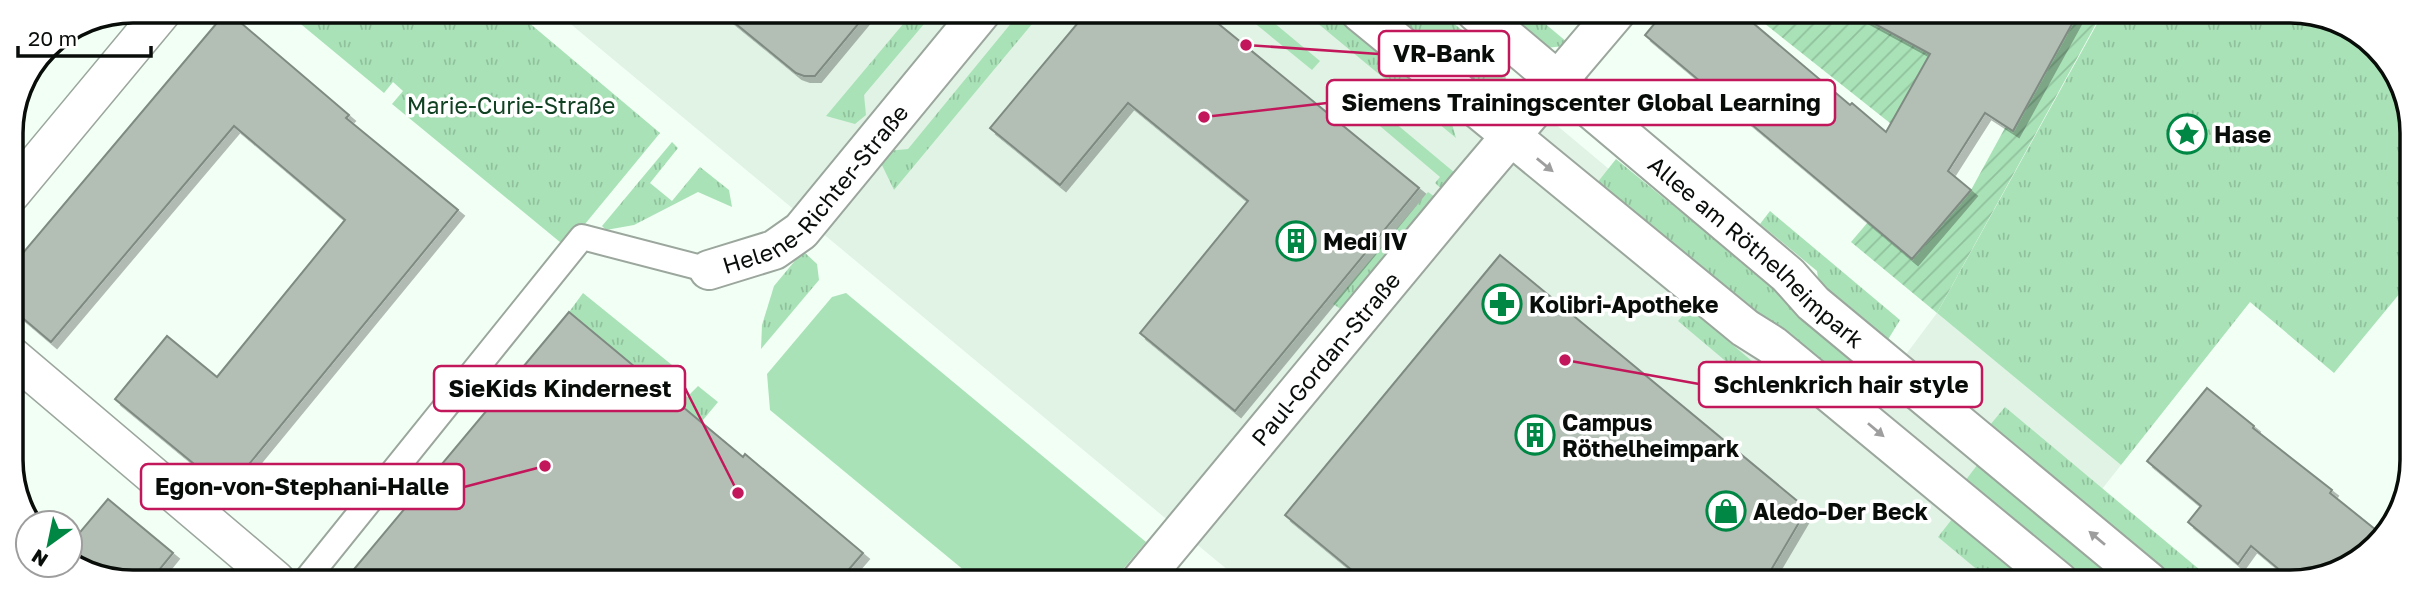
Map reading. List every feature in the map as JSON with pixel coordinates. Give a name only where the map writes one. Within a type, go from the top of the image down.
[{"type":"street","points":[[23,179],[152,23]]},
{"type":"street","name":"Helene-Richter-Straße","points":[[709,270],[774,250],[801,231],[972,23]]},
{"type":"street","points":[[1373,23],[1745,328],[1772,345],[2044,570]]},
{"type":"street","name":"Allee am Röthelheimpark","points":[[1489,23],[1788,275],[1813,303],[2136,570]]},
{"type":"street","points":[[1510,136],[1607,23]]},
{"type":"street","name":"Paul-Gordan-Straße","points":[[1150,570],[1510,136]]},
{"type":"street","points":[[23,365],[264,570]]},
{"type":"lane","name":"Helene-Richter-Straße","points":[[314,570],[582,237],[709,270]]},
{"type":"shaded area","points":[[569,23],[1434,23],[1877,393],[1937,313],[2121,465],[2069,531],[2116,570],[1228,570]]},
{"type":"green space","name":"Marie-Curie-Straße","points":[[299,23],[529,23],[660,133],[566,247],[392,104],[403,91],[393,82],[384,93]]},
{"type":"green space","points":[[904,23],[925,23],[864,95],[866,115],[855,124],[826,116]]},
{"type":"green space","points":[[1011,23],[1033,23],[894,190],[880,161],[888,151],[908,149]]},
{"type":"green space","points":[[1254,23],[1274,23],[1320,61],[1312,70]]},
{"type":"green space","points":[[1317,23],[1344,23],[1432,95],[1450,117],[1456,138]]},
{"type":"green space","points":[[1406,23],[1453,23],[1499,59],[1505,75],[1504,91],[1498,94],[1489,92]]},
{"type":"green space","points":[[1516,23],[1544,23],[1567,42],[1564,46],[1546,48]]},
{"type":"green space","points":[[1764,23],[1871,23],[1904,40],[1937,41],[1917,77],[1900,131]]},
{"type":"green space","points":[[2072,23],[2096,23],[1937,313],[1851,242],[1868,222],[1912,259],[1971,190],[2006,126],[2013,130]]},
{"type":"green space","points":[[2097,23],[2312,25],[2339,34],[2357,45],[2382,71],[2389,84],[2398,111],[2400,132],[2400,293],[2334,373],[2250,302],[2121,465],[1937,313]]},
{"type":"green space","points":[[1382,112],[1455,173],[1445,192],[1435,183],[1440,177],[1374,121]]},
{"type":"green space","points":[[672,142],[678,148],[650,183],[672,201],[700,167],[729,190],[732,207],[698,192],[634,225],[606,230],[602,226]]},
{"type":"green space","points":[[1616,159],[1870,366],[1855,393],[1597,183]]},
{"type":"green space","points":[[1428,192],[1439,200],[1345,312],[1333,304]]},
{"type":"green space","points":[[1770,211],[1900,320],[1884,346],[1820,293],[1817,271],[1760,224]]},
{"type":"green space","points":[[803,251],[817,264],[819,280],[761,349],[762,325],[774,286]]},
{"type":"green space","points":[[583,293],[672,365],[665,375],[687,397],[698,386],[718,402],[578,570],[563,570],[692,414],[569,312]]},
{"type":"green space","points":[[846,293],[1146,542],[1122,570],[964,570],[770,410],[767,374],[832,297]]},
{"type":"green space","points":[[1689,308],[1778,383],[1767,396],[1678,321]]},
{"type":"green space","points":[[2005,407],[2200,570],[2153,570],[1985,431]]},
{"type":"green space","points":[[1981,460],[2114,570],[2065,570],[1962,485]]},
{"type":"green space","points":[[1956,514],[2024,570],[1978,570],[1938,537]]},
{"type":"building","points":[[217,23],[241,23],[349,115],[346,118],[458,210],[227,491],[115,399],[167,336],[217,377],[345,220],[234,126],[51,342],[23,318],[23,253]]},
{"type":"building","points":[[735,23],[859,23],[815,76],[796,73]]},
{"type":"building","name":"Medi IV","points":[[1078,23],[1217,23],[1419,188],[1235,411],[1140,333],[1248,201],[1128,103],[1060,185],[990,128]]},
{"type":"building","points":[[1655,23],[1753,23],[1886,132],[1930,54],[1873,23],[2072,23],[2013,131],[1985,113],[1948,171],[1971,190],[1912,259],[1645,35]]},
{"type":"building","name":"Campus Röthelheimpark","points":[[1500,255],[1807,509],[1771,570],[1352,570],[1285,515]]},
{"type":"building","points":[[569,312],[863,553],[848,570],[353,570]]},
{"type":"building","points":[[2207,388],[2332,490],[2330,493],[2376,530],[2346,556],[2312,568],[2280,570],[2251,546],[2238,564],[2188,522],[2201,506],[2147,461]]},
{"type":"building","points":[[108,499],[173,553],[159,570],[111,568],[84,559],[84,527]]},
{"type":"place","name":"VR-Bank","points":[[1246,45]]},
{"type":"place","name":"Siemens Trainingscenter Global Learning","points":[[1204,117]]},
{"type":"place","name":"Hase","points":[[2187,134]]},
{"type":"place","name":"Medi IV","points":[[1296,241]]},
{"type":"place","name":"Kolibri-Apotheke","points":[[1502,304]]},
{"type":"place","name":"Schlenkrich hair style","points":[[1565,360]]},
{"type":"place","name":"Campus Röthelheimpark","points":[[1535,435]]},
{"type":"place","name":"Egon-von-Stephani-Halle","points":[[545,466]]},
{"type":"place","name":"SieKids Kindernest","points":[[738,493]]},
{"type":"place","name":"Aledo-Der Beck","points":[[1726,511]]}]
